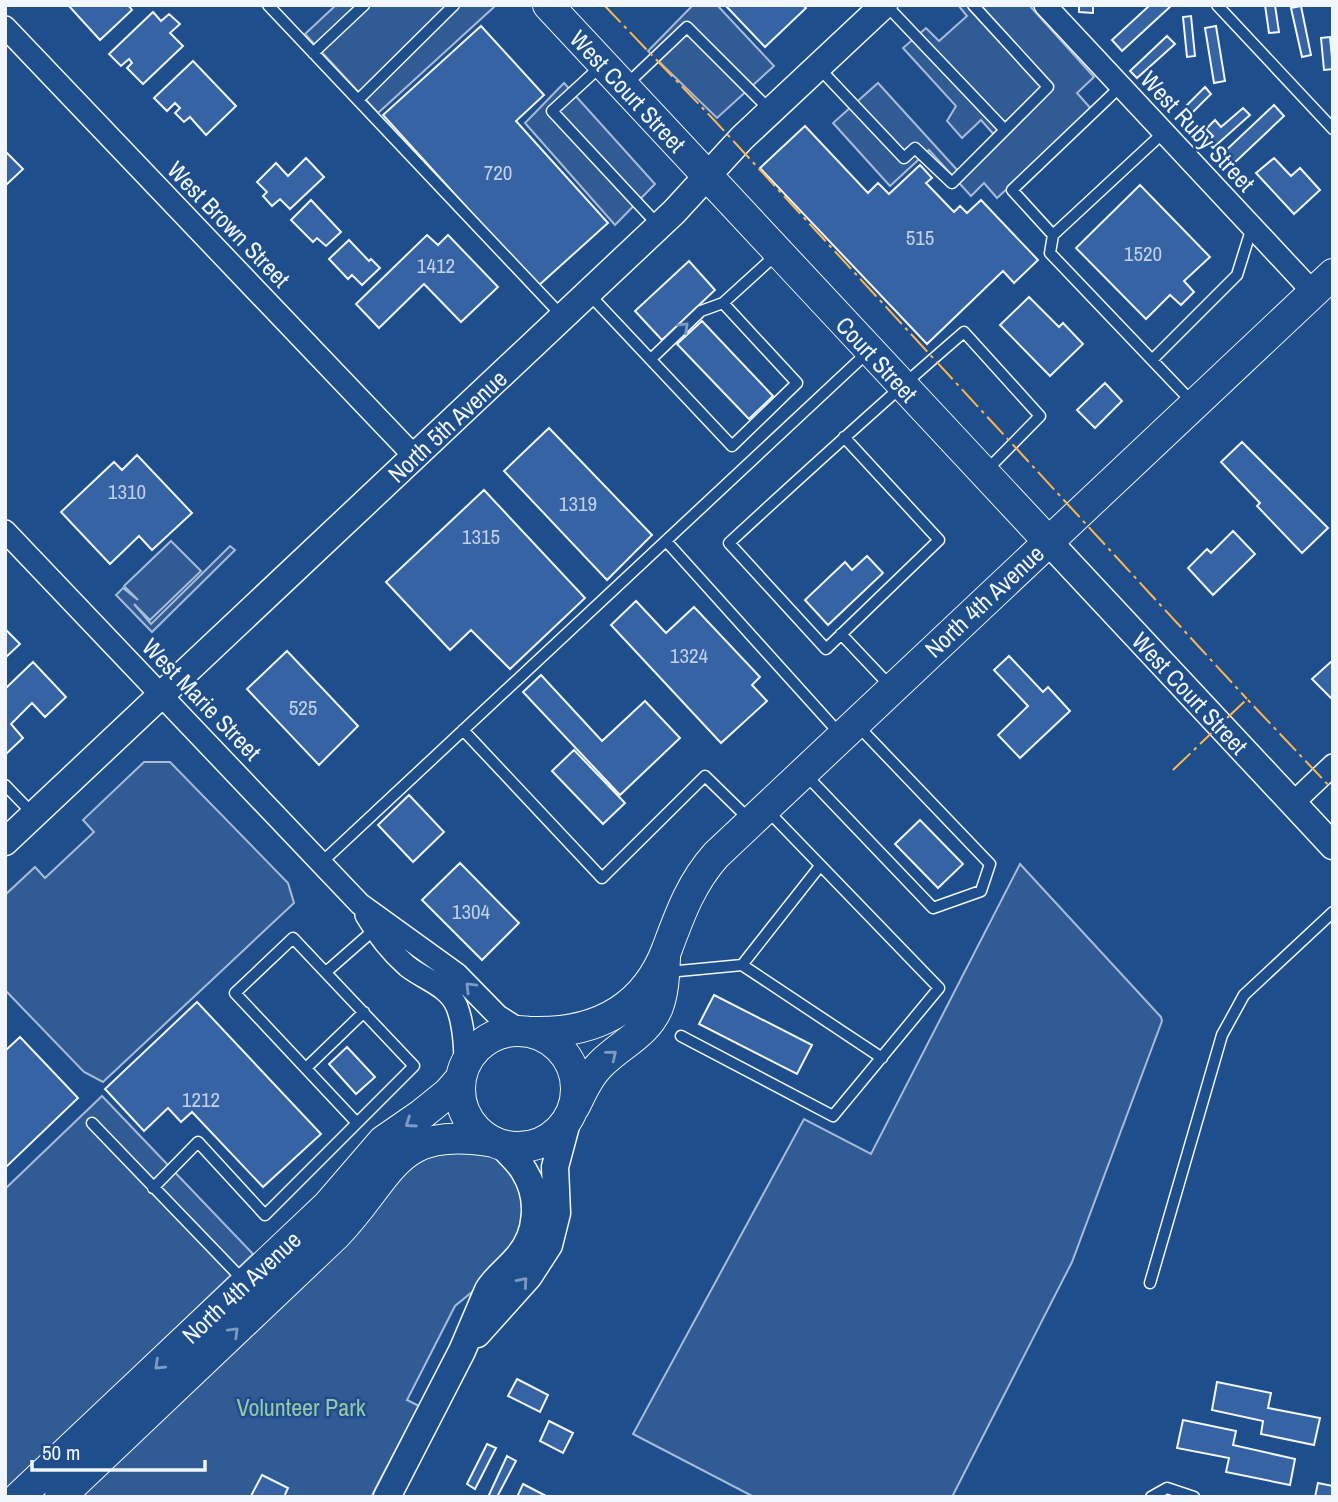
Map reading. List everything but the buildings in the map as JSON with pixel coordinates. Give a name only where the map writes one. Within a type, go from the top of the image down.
[{"type":"main road","name":"West Court Street","points":[[548,5],[708,176]]},
{"type":"main road","name":"Court Street","points":[[708,176],[1048,541]]},
{"type":"main road","name":"North 4th Avenue","points":[[570,1116],[586,1085],[601,1064],[641,1032],[650,1021],[661,998],[665,962],[680,910],[698,877],[716,855],[1323,283]]},
{"type":"main road","name":"North 4th Avenue","points":[[526,1031],[582,1028],[612,1016],[665,962]]},
{"type":"main road","points":[[526,1031],[551,1041],[563,1052],[576,1080],[576,1096],[570,1116],[556,1134],[542,1143],[522,1149],[499,1144],[481,1134],[467,1116],[460,1094],[463,1072],[471,1055],[485,1041],[503,1033],[526,1031]]},
{"type":"main road","name":"North 4th Avenue","points":[[60,1497],[256,1293],[383,1141],[448,1093],[463,1072]]},
{"type":"main road","name":"North 4th Avenue","points":[[19,1497],[256,1293],[351,1220],[389,1167],[401,1155],[427,1143],[448,1139],[499,1144]]},
{"type":"street","name":"North 5th Avenue","points":[[5,842],[659,226],[742,138],[885,5]]},
{"type":"street","name":"West Ruby Street","points":[[1045,5],[1252,228],[1323,283]]},
{"type":"street","name":"West Brown Street","points":[[5,27],[415,457]]},
{"type":"street","name":"West Marie Street","points":[[5,531],[360,904],[457,974],[498,1016],[526,1031]]},
{"type":"street","name":"West Court Street","points":[[1048,541],[1333,846]]},
{"type":"street","points":[[1292,804],[1333,765]]},
{"type":"street","name":"West Marie Street","points":[[360,904],[375,929],[409,967],[445,990],[454,1001],[464,1037],[463,1072]]},
{"type":"street","points":[[462,1351],[528,1276],[549,1245],[557,1213],[555,1167],[570,1116]]},
{"type":"street","points":[[387,1497],[462,1351],[493,1282],[518,1258],[533,1229],[535,1205],[531,1184],[523,1169],[499,1144]]},
{"type":"lane","points":[[268,5],[563,317]]},
{"type":"lane","points":[[313,52],[364,5]]},
{"type":"lane","points":[[358,100],[454,5]]},
{"type":"lane","points":[[885,5],[1005,130]]},
{"type":"lane","points":[[818,67],[904,158],[915,148],[951,183],[1048,87],[972,5]]},
{"type":"lane","points":[[1217,5],[1333,129]]},
{"type":"lane","points":[[624,87],[687,27],[771,111]]},
{"type":"lane","points":[[603,64],[552,111],[659,226]]},
{"type":"lane","points":[[1053,235],[1012,190],[1120,87]]},
{"type":"lane","points":[[1163,133],[1053,235],[1050,253],[1194,404]]},
{"type":"lane","points":[[1152,360],[1237,275],[1252,228]]},
{"type":"lane","points":[[651,359],[701,311],[723,303],[778,253]]},
{"type":"lane","points":[[588,293],[732,446],[797,383],[723,303]]},
{"type":"lane","points":[[844,438],[939,540],[826,649],[729,543],[901,385],[964,332],[1040,416],[984,473]]},
{"type":"lane","points":[[321,863],[869,351]]},
{"type":"lane","points":[[666,541],[848,729],[990,864],[981,891],[933,908],[803,772]]},
{"type":"lane","points":[[841,634],[892,688]]},
{"type":"lane","points":[[463,730],[602,878],[705,776],[820,866],[939,988],[833,1116],[681,1036]]},
{"type":"lane","points":[[5,785],[34,815]]},
{"type":"lane","points":[[742,965],[820,866]]},
{"type":"lane","points":[[1150,1283],[1222,1035],[1244,995],[1333,912]]},
{"type":"lane","points":[[326,972],[375,929]]},
{"type":"lane","points":[[153,1188],[198,1142],[265,1215],[357,1123],[414,1066],[293,938],[235,993],[357,1123]]},
{"type":"lane","points":[[665,962],[742,965],[882,1058]]},
{"type":"lane","points":[[306,1068],[364,1012]]},
{"type":"lane","points":[[92,1123],[256,1293]]},
{"type":"lane","points":[[1151,1497],[1167,1488],[1194,1497]]},
{"type":"shaded area","points":[[336,5],[494,7],[378,113],[305,34]]},
{"type":"shaded area","points":[[693,5],[717,5],[774,66],[717,118],[648,51]]},
{"type":"shaded area","points":[[958,5],[1029,5],[1094,77],[1077,93],[1093,111],[997,198],[984,183],[971,196],[929,150],[890,186],[833,123],[878,83],[959,172],[997,138],[981,120],[962,138],[947,121],[956,106],[903,48],[926,28],[939,41],[967,16]]},
{"type":"shaded area","points":[[564,83],[655,184],[615,225],[525,123]]},
{"type":"shaded area","points":[[171,541],[201,571],[150,620],[134,604],[151,624],[230,546],[235,550],[152,632],[116,595],[123,588],[138,600],[124,586]]},
{"type":"shaded area","points":[[144,762],[170,762],[288,883],[294,903],[103,1082],[84,1072],[5,990],[5,895],[35,867],[45,878],[94,832],[83,820]]},
{"type":"shaded area","points":[[1020,864],[1162,1021],[1072,1262],[952,1497],[754,1497],[633,1434],[804,1119],[871,1154]]},
{"type":"shaded area","points":[[102,1096],[253,1254],[5,1492],[5,1189]]},
{"type":"shaded area","name":"Volunteer Park","points":[[489,1151],[513,1171],[524,1196],[518,1242],[472,1292],[455,1306],[407,1400],[419,1406],[371,1497],[75,1497],[418,1155]]},
{"type":"power","points":[[604,5],[714,120],[1247,699]]},
{"type":"power","points":[[1173,770],[1247,699],[1333,790]]}]
